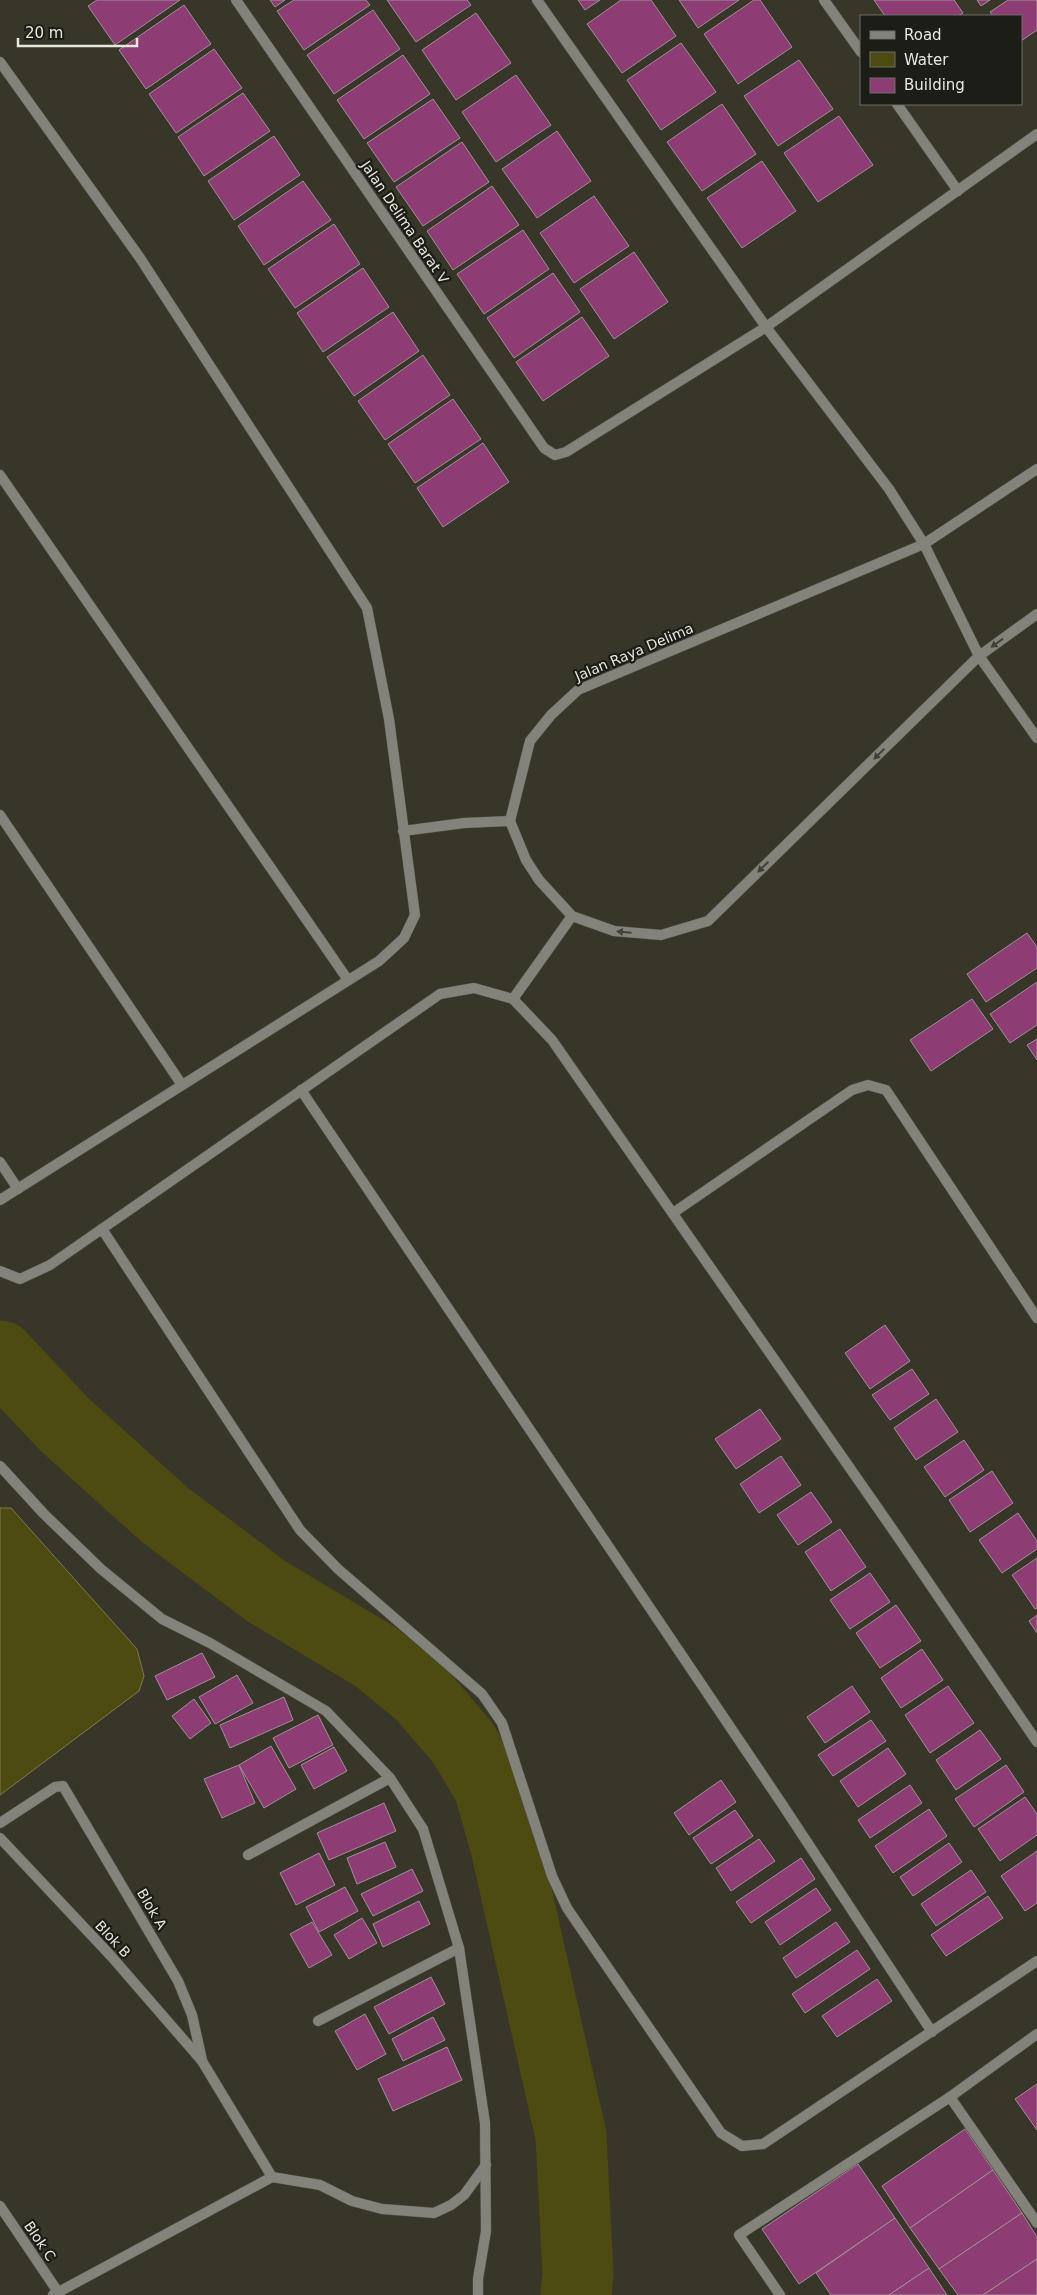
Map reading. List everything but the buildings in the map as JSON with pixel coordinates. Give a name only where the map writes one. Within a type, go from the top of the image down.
[{"type":"street","name":"Jalan Delima Barat V","points":[[236,0],[544,448],[555,455],[566,452],[766,327]]},
{"type":"street","points":[[537,0],[766,327],[888,489],[924,544],[979,656],[1037,738]]},
{"type":"street","points":[[824,0],[860,51]]},
{"type":"street","points":[[0,62],[140,258],[367,608],[389,719],[414,915],[404,938],[379,961],[0,1200]]},
{"type":"street","points":[[898,105],[958,191]]},
{"type":"street","points":[[766,327],[1037,134]]},
{"type":"street","name":"Jalan Raya Delima","points":[[510,821],[530,741],[551,715],[578,690],[924,544],[1037,469]]},
{"type":"street","points":[[0,475],[348,980]]},
{"type":"street","points":[[403,831],[464,823],[510,821],[526,860],[539,880],[572,916],[614,931],[661,935],[708,921],[979,656],[1037,614]]},
{"type":"street","points":[[0,815],[182,1085]]},
{"type":"street","points":[[513,999],[572,916]]},
{"type":"street","points":[[0,1271],[20,1279],[50,1265],[440,994],[474,988],[513,999],[552,1040],[899,1539],[1037,1742]]},
{"type":"street","points":[[673,1214],[852,1090],[868,1085],[886,1090],[1037,1318]]},
{"type":"street","points":[[301,1090],[765,1779],[932,2032]]},
{"type":"street","points":[[0,1162],[18,1189]]},
{"type":"street","points":[[102,1229],[300,1530],[338,1569],[482,1694],[502,1723],[552,1876],[567,1908],[721,2133],[742,2146],[763,2144],[1037,1961]]},
{"type":"street","points":[[0,1466],[44,1514],[101,1569],[162,1619],[210,1643],[326,1711],[390,1778],[423,1829],[459,1948],[485,2123],[486,2232],[478,2279],[478,2295]]},
{"type":"street","points":[[248,1855],[390,1778]]},
{"type":"street","name":"Blok A","points":[[2,1821],[55,1786],[63,1786],[178,1982],[192,2015],[202,2061]]},
{"type":"street","name":"Blok B","points":[[0,1838],[111,1956],[202,2061]]},
{"type":"street","points":[[318,2021],[459,1948]]},
{"type":"street","points":[[780,2295],[747,2243],[739,2235],[950,2097],[1037,2034]]},
{"type":"street","points":[[202,2061],[272,2177]]},
{"type":"street","points":[[950,2097],[1037,2223]]},
{"type":"street","points":[[56,2294],[272,2177],[320,2186],[352,2201],[382,2209],[434,2213],[451,2205],[464,2195],[486,2165]]},
{"type":"street","name":"Blok C","points":[[0,2206],[56,2294]]},
{"type":"water","points":[[0,1508],[11,1508],[137,1649],[144,1676],[139,1691],[0,1795]]},
{"type":"waterway","points":[[0,1356],[65,1425],[165,1515],[266,1591],[376,1657],[422,1695],[463,1743],[489,1787],[506,1847],[571,2136],[578,2274],[576,2295]]}]
